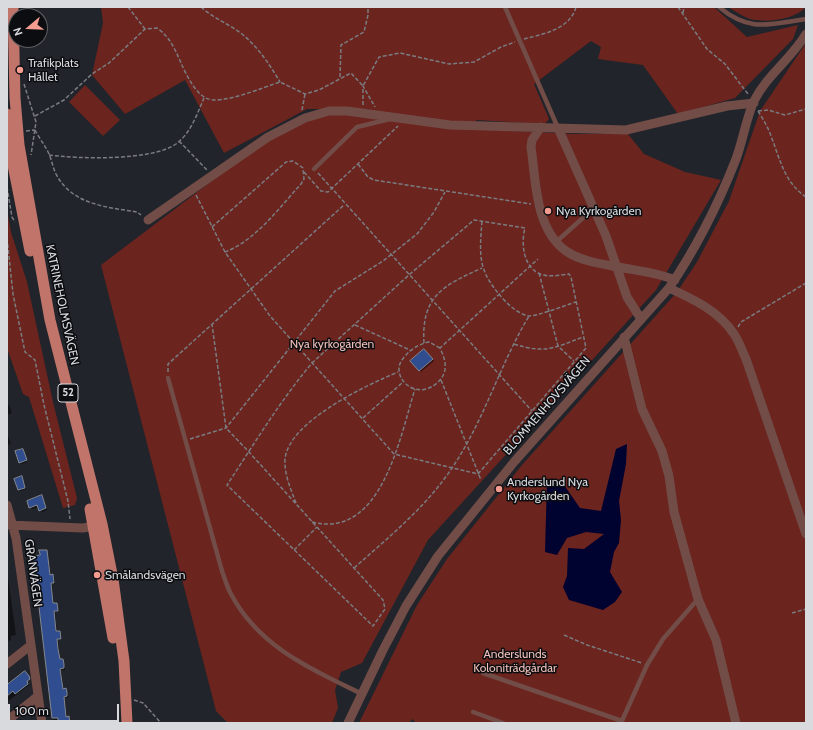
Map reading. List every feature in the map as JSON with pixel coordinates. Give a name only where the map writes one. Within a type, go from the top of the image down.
[{"type":"main road","name":"KATRINEHOLMSVÄGEN","points":[[13,7],[17,131],[50,320],[116,600],[127,723]]},
{"type":"main road","name":"KATRINEHOLMSVÄGEN","points":[[7,114],[12,160],[32,262],[98,525],[112,624],[120,723]]},
{"type":"street","name":"BLOMMENHOVSVÄGEN","points":[[348,723],[406,606],[438,556],[514,462],[675,280],[708,225],[724,189],[754,103],[762,87],[797,49],[806,34]]},
{"type":"street","points":[[148,220],[268,137],[305,118],[329,111],[362,113],[450,125],[626,130],[726,106],[754,103]]},
{"type":"street","points":[[541,127],[532,140],[531,147],[540,206],[544,220],[556,242],[579,257],[618,267],[658,273],[675,280]]},
{"type":"street","points":[[558,128],[594,208],[618,267],[627,297],[641,319]]},
{"type":"street","points":[[669,288],[705,306],[721,319],[735,334],[746,359],[806,534]]},
{"type":"street","points":[[624,337],[642,409],[662,451],[669,476],[674,512],[698,598],[716,640],[736,723]]},
{"type":"street","name":"GRANVÄGEN","points":[[7,505],[31,645],[42,723]]},
{"type":"street","points":[[10,525],[67,527],[98,525]]},
{"type":"street","points":[[7,664],[31,645]]},
{"type":"street","points":[[7,721],[38,696]]},
{"type":"lane","points":[[505,7],[558,128]]},
{"type":"lane","points":[[720,7],[738,20],[758,25],[778,24],[806,19]]},
{"type":"lane","points":[[314,169],[357,127],[400,119]]},
{"type":"lane","points":[[556,242],[594,208]]},
{"type":"lane","points":[[168,378],[222,571],[230,594],[249,621],[271,644],[297,661],[362,694]]},
{"type":"lane","points":[[483,673],[622,722],[647,665],[663,639],[698,598]]},
{"type":"lane","points":[[473,712],[503,723]]},
{"type":"path","points":[[128,7],[145,29]]},
{"type":"path","points":[[201,7],[214,18],[242,34],[269,63],[280,82],[305,94],[318,90],[340,77],[351,73],[363,86],[380,116]]},
{"type":"path","points":[[340,77],[342,45],[364,32],[368,15],[368,7]]},
{"type":"path","points":[[362,113],[363,86],[379,57],[400,53],[449,64],[474,62],[501,47],[520,40],[539,36],[559,28],[573,16],[576,7]]},
{"type":"path","points":[[678,7],[707,49],[725,64],[743,86],[754,103],[770,134],[784,173],[793,185],[806,197]]},
{"type":"path","points":[[683,15],[684,7]]},
{"type":"path","points":[[35,116],[64,100],[92,74],[122,52],[131,41],[145,29],[157,28],[167,35],[184,69],[204,98],[224,100],[280,82]]},
{"type":"path","points":[[23,79],[35,116],[36,122],[34,130],[50,154],[56,174],[62,184],[73,194],[95,205],[137,212],[148,220]]},
{"type":"path","points":[[305,94],[302,107],[305,118]]},
{"type":"path","points":[[50,154],[75,159],[147,155],[160,152],[179,141],[193,124],[204,98]]},
{"type":"path","points":[[758,111],[768,110],[786,115],[806,109]]},
{"type":"path","points":[[212,227],[286,162],[293,161],[298,163],[321,191],[328,192],[358,164],[400,119]]},
{"type":"path","points":[[179,141],[212,176]]},
{"type":"path","points":[[358,164],[368,177],[374,180],[540,206]]},
{"type":"path","points":[[314,169],[344,205],[392,254],[532,411]]},
{"type":"path","points":[[225,252],[236,248],[262,226],[301,184],[304,172]]},
{"type":"path","points":[[7,185],[8,195]]},
{"type":"path","points":[[193,188],[225,252],[270,316],[394,454],[478,474]]},
{"type":"path","points":[[185,440],[226,428],[339,287],[367,272],[392,254],[424,227],[445,192]]},
{"type":"path","points":[[168,378],[168,364],[344,205]]},
{"type":"path","points":[[212,324],[226,428],[249,452],[385,603],[385,609],[373,626],[227,485],[249,452],[288,394],[312,363],[471,221],[482,221],[525,228],[524,249],[530,266],[539,273],[552,276],[569,274],[571,277],[586,348],[478,474]]},
{"type":"path","points":[[482,221],[480,246],[482,268],[492,287],[520,313],[530,316],[576,302]]},
{"type":"path","points":[[7,238],[13,294],[25,352],[36,360],[44,405],[68,501],[70,519],[67,527]]},
{"type":"path","points":[[440,348],[538,259]]},
{"type":"path","points":[[424,343],[424,318],[432,299],[450,283],[482,268]]},
{"type":"path","points":[[539,273],[558,346],[574,361]]},
{"type":"path","points":[[735,334],[741,322],[806,283]]},
{"type":"path","points":[[354,568],[408,519],[452,468],[466,444],[514,344],[530,316]]},
{"type":"path","points":[[355,325],[410,350]]},
{"type":"path","points":[[514,344],[538,350],[558,346],[583,337]]},
{"type":"path","points":[[424,343],[435,344],[440,348],[446,367],[441,379],[433,386],[425,389],[415,389],[404,381],[398,372],[400,364],[410,350],[424,343]]},
{"type":"path","points":[[297,505],[285,469],[288,449],[292,441],[305,427],[344,398],[363,387],[398,372]]},
{"type":"path","points":[[441,379],[481,480]]},
{"type":"path","points":[[363,418],[404,381]]},
{"type":"path","points":[[312,522],[329,524],[340,522],[350,518],[366,507],[382,486],[415,389]]},
{"type":"path","points":[[294,550],[317,527]]},
{"type":"path","points":[[792,614],[806,609]]},
{"type":"path","points":[[564,635],[587,645],[647,665]]},
{"type":"path","points":[[126,699],[143,703],[161,723]]},
{"type":"green space","name":"Nya kyrkogården","points":[[101,7],[714,7],[747,37],[798,25],[793,39],[735,98],[678,114],[643,65],[598,59],[601,47],[591,41],[534,84],[549,119],[545,124],[476,120],[475,129],[574,134],[628,134],[644,154],[685,172],[721,180],[656,290],[428,540],[362,663],[341,672],[335,690],[338,708],[332,723],[228,723],[216,711],[101,265],[267,141],[305,122],[334,113],[367,116],[369,109],[307,109],[224,153],[185,80],[125,114],[92,75],[103,23]]},
{"type":"green space","points":[[728,7],[806,7],[787,18],[764,21],[750,19]]},
{"type":"green space","name":"Anderslunds Koloniträdgårdar","points":[[806,43],[806,723],[416,723],[413,719],[408,723],[359,723],[417,605],[447,559],[522,465],[677,292],[697,262],[729,201],[760,111]]},
{"type":"green space","points":[[85,85],[120,120],[103,136],[69,102]]},
{"type":"green space","points":[[7,210],[11,232],[27,282],[53,402],[77,498],[75,505],[63,508],[29,397],[23,394],[7,348]]},
{"type":"water","points":[[627,444],[626,464],[619,501],[621,520],[619,543],[614,552],[610,572],[622,592],[615,602],[603,610],[569,600],[563,587],[567,576],[568,548],[584,549],[604,534],[586,532],[567,538],[557,555],[545,552],[547,480],[564,485],[580,508],[601,511],[616,449]]},
{"type":"building","points":[[424,349],[433,359],[419,371],[410,361]]},
{"type":"building","points":[[23,449],[27,460],[19,463],[15,451]]},
{"type":"building","points":[[22,476],[25,488],[18,490],[14,479]]},
{"type":"building","points":[[42,495],[46,508],[39,511],[37,505],[29,508],[27,501]]},
{"type":"building","points":[[39,550],[47,550],[50,575],[53,574],[54,583],[51,583],[53,603],[57,603],[58,611],[54,611],[56,631],[60,631],[61,639],[57,639],[58,649],[60,659],[63,659],[64,664],[64,668],[60,669],[63,689],[66,688],[67,692],[67,696],[64,697],[66,717],[69,716],[70,723],[58,723],[58,718],[52,718],[33,556],[40,555]]},
{"type":"building","points":[[25,671],[30,679],[27,681],[28,684],[15,694],[13,691],[7,696],[7,685]]},
{"type":"place","name":"Trafikplats Hållet","points":[[20,70]]},
{"type":"place","name":"Nya Kyrkogården","points":[[548,211]]},
{"type":"place","name":"Anderslund Nya Kyrkogården","points":[[499,489]]},
{"type":"place","name":"Smålandsvägen","points":[[97,575]]}]
